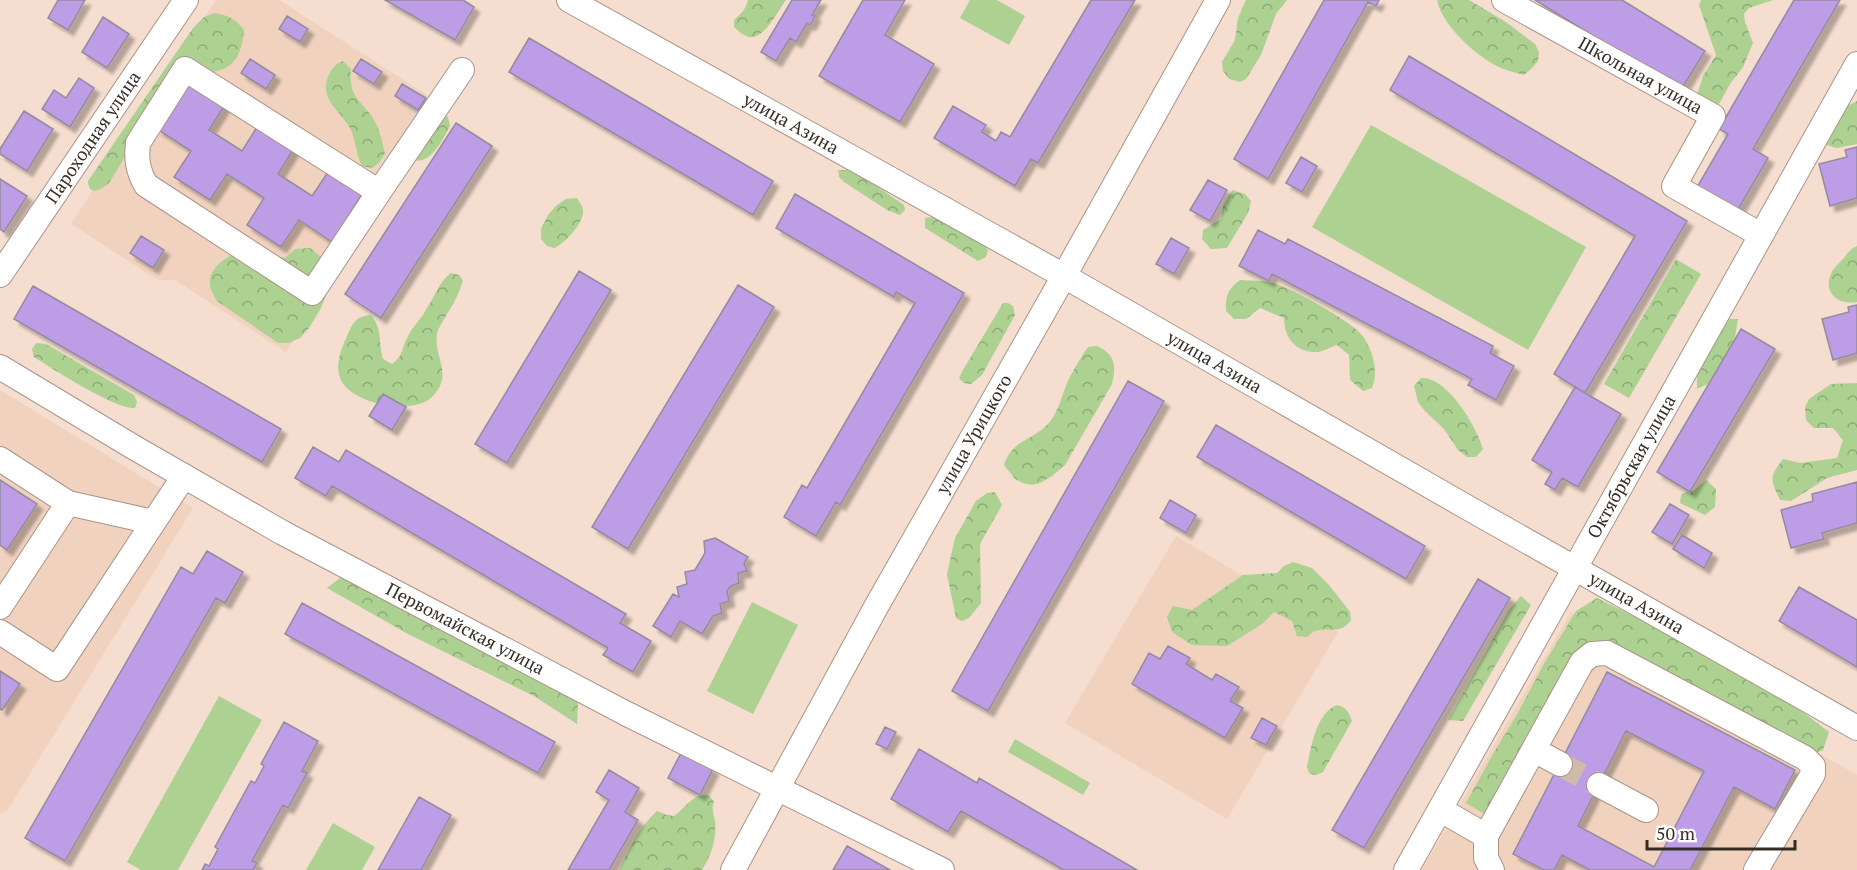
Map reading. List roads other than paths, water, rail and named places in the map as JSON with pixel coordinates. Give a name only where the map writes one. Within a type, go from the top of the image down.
[{"type":"street","name":"Пароходная улица","points":[[0,275],[186,0]]},
{"type":"street","name":"улица Азина","points":[[569,0],[1064,276],[1857,728]]},
{"type":"street","name":"улица Урицкого","points":[[733,870],[876,607],[1218,0]]},
{"type":"street","name":"Школьная улица","points":[[1504,0],[1713,116],[1674,186],[1761,235]]},
{"type":"street","name":"Октябрьская улица","points":[[1406,870],[1857,64]]},
{"type":"street","points":[[379,192],[185,69],[138,143],[136,157],[138,171],[146,185],[312,293],[462,70]]},
{"type":"street","name":"Первомайская улица","points":[[0,367],[275,528],[654,728],[942,870]]},
{"type":"street","points":[[0,459],[68,503],[153,522]]},
{"type":"street","points":[[0,632],[57,669],[183,476]]},
{"type":"street","points":[[0,607],[68,503]]},
{"type":"street","points":[[1492,870],[1486,858],[1486,836],[1582,662],[1592,654],[1607,653],[1805,758],[1812,766],[1813,774],[1756,870]]},
{"type":"street","points":[[1534,750],[1560,764]]},
{"type":"street","points":[[1599,785],[1646,810]]},
{"type":"street","points":[[1441,810],[1486,836]]},
{"type":"tunnel","points":[[1560,764],[1599,785]]}]
